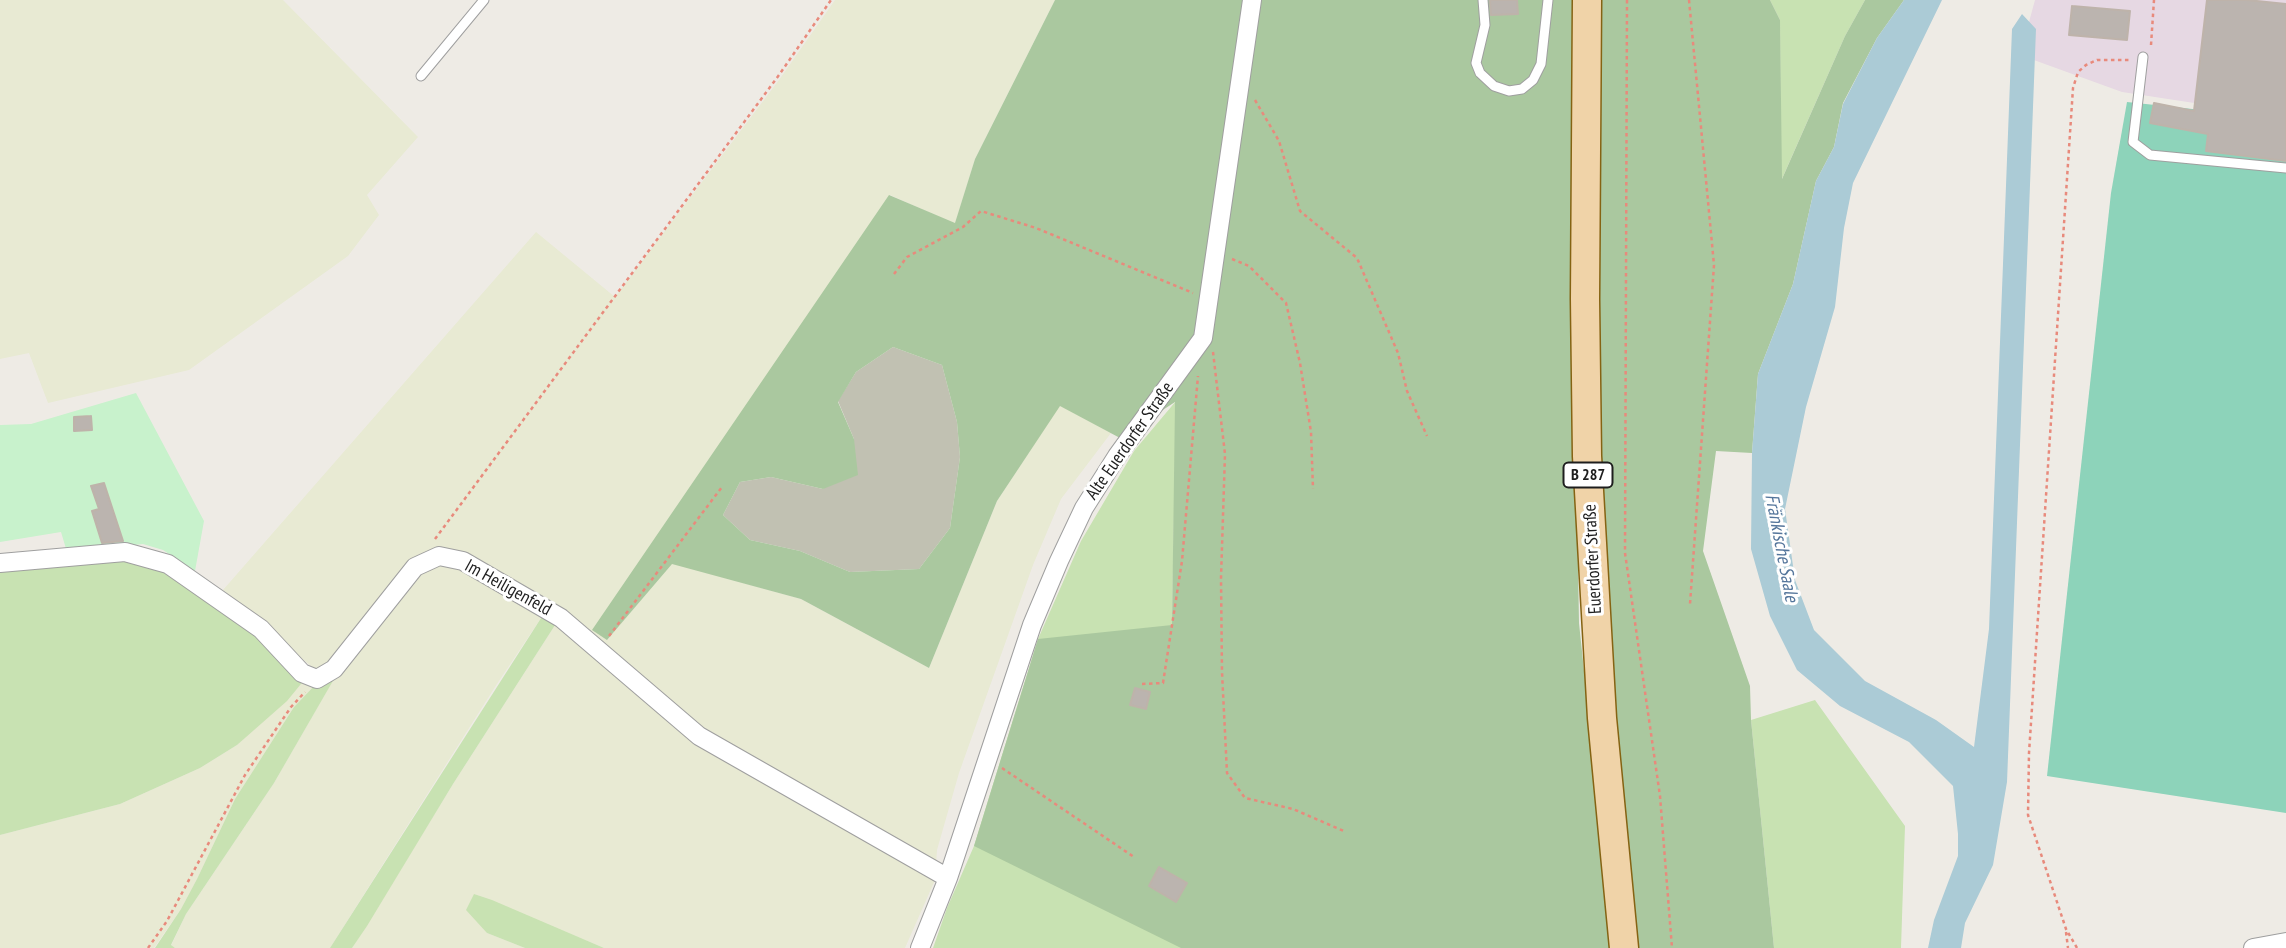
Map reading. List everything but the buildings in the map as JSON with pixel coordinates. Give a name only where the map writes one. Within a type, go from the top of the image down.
[{"type":"main road","name":"Euerdorfer Straße","points":[[1587,0],[1587,456],[1602,718],[1624,948]]},
{"type":"street","name":"Alte Euerdorfer Straße","points":[[920,948],[948,878],[1032,625],[1084,508],[1116,456],[1203,338],[1252,0]]},
{"type":"street","points":[[0,563],[125,552],[168,564],[261,629],[302,673],[317,680]]},
{"type":"street","name":"Im Heiligenfeld","points":[[317,680],[334,669],[415,567],[439,556],[463,561],[561,618],[699,736],[948,878]]},
{"type":"street","points":[[2253,948],[2286,942]]},
{"type":"lane","points":[[421,76],[484,0]]},
{"type":"lane","points":[[1483,0],[1485,24],[1476,62],[1480,73],[1494,86],[1509,91],[1522,89],[1533,80],[1541,64],[1548,0]]},
{"type":"lane","points":[[2143,57],[2133,142],[2150,155],[2286,168]]},
{"type":"path","points":[[436,538],[779,75],[831,0]]},
{"type":"path","points":[[1628,0],[1625,553],[1660,796],[1672,948]]},
{"type":"path","points":[[1689,0],[1714,265],[1690,604]]},
{"type":"path","points":[[2077,948],[2066,929],[2028,815],[2029,753],[2073,88],[2078,72],[2086,65],[2097,60],[2132,60],[2143,57],[2150,50],[2154,0]]},
{"type":"path","points":[[1238,96],[1257,100],[1279,141],[1300,211],[1356,258],[1398,352],[1407,391],[1427,436]]},
{"type":"path","points":[[894,274],[907,257],[962,227],[981,211],[1037,228],[1209,299]]},
{"type":"path","points":[[1216,252],[1249,266],[1286,303],[1300,363],[1311,432],[1313,489]]},
{"type":"path","points":[[1203,338],[1214,353],[1225,454],[1221,578],[1227,773],[1245,798],[1293,809],[1346,832]]},
{"type":"path","points":[[1142,684],[1163,683],[1182,561],[1198,376]]},
{"type":"path","points":[[598,650],[722,487]]},
{"type":"path","points":[[148,948],[167,921],[245,775],[291,707],[317,680]]},
{"type":"path","points":[[988,759],[1134,857]]},
{"type":"path","points":[[2066,929],[2068,948]]},
{"type":"shaded area","points":[[0,0],[283,0],[418,137],[367,195],[379,215],[348,256],[189,370],[48,403],[29,353],[0,359]]},
{"type":"shaded area","points":[[835,0],[1055,0],[975,159],[955,224],[890,195],[607,640],[671,563],[801,599],[929,668],[997,501],[1060,405],[1111,433],[1061,499],[1033,565],[959,773],[937,850],[935,880],[905,948],[604,948],[474,894],[487,933],[525,948],[352,948],[557,622],[543,615],[330,948],[171,946],[186,914],[274,783],[333,680],[317,683],[294,707],[235,799],[181,909],[154,948],[0,948],[0,835],[120,804],[200,768],[237,745],[313,668],[223,590],[536,232],[615,297],[779,80]]},
{"type":"shaded area","points":[[2035,0],[2286,0],[2286,117],[2122,92],[2020,55]]},
{"type":"shaded area","points":[[893,347],[942,365],[957,422],[960,457],[950,528],[919,569],[850,572],[800,551],[750,540],[723,515],[740,482],[771,477],[823,489],[854,439],[838,401],[856,372]]},
{"type":"green space","points":[[1055,0],[1574,0],[1572,234],[1579,623],[1613,948],[1181,948],[974,846],[1038,639],[1172,625],[1175,402],[1120,438],[1060,406],[997,501],[929,668],[801,599],[672,564],[607,640],[592,630],[889,195],[955,223],[975,159]],"holes":[[[893,347],[942,365],[957,422],[960,457],[950,528],[919,569],[850,572],[800,551],[750,540],[723,515],[740,482],[771,477],[823,489],[858,475],[854,439],[838,402],[856,372]]]},
{"type":"green space","points":[[1596,0],[1770,0],[1780,20],[1782,179],[1845,36],[1865,0],[1904,0],[1877,38],[1843,103],[1834,147],[1816,181],[1793,284],[1758,374],[1752,453],[1716,451],[1703,551],[1750,686],[1751,720],[1774,948],[1635,948],[1609,652],[1595,275]]},
{"type":"green space","points":[[1770,0],[1865,0],[1845,36],[1781,181],[1780,20]]},
{"type":"green space","points":[[2127,102],[2286,119],[2286,813],[2047,776],[2111,193]]},
{"type":"green space","points":[[136,393],[204,521],[195,571],[163,550],[143,544],[67,552],[61,532],[0,542],[0,425],[31,424]]},
{"type":"green space","points":[[1176,401],[1172,625],[1186,948],[933,948],[974,846],[1038,639],[1081,541],[1134,451]]},
{"type":"green space","points":[[126,559],[149,562],[245,622],[305,679],[287,701],[237,745],[200,768],[120,804],[0,835],[0,569]]},
{"type":"green space","points":[[543,615],[557,622],[453,784],[367,926],[352,948],[330,948]]},
{"type":"green space","points":[[334,679],[274,783],[186,914],[171,945],[175,948],[155,948],[181,909],[235,799],[294,707],[317,683]]},
{"type":"green space","points":[[1815,700],[1905,826],[1901,948],[1774,948],[1751,720]]},
{"type":"green space","points":[[474,894],[604,948],[525,948],[487,933],[466,910]]},
{"type":"water","name":"Fränkische Saale","points":[[1904,0],[1942,0],[1853,183],[1844,228],[1835,307],[1806,407],[1785,509],[1795,580],[1814,630],[1865,681],[1936,720],[1974,747],[1989,629],[2012,29],[2022,14],[2036,29],[2007,782],[1993,865],[1965,923],[1961,948],[1928,948],[1934,920],[1958,856],[1953,786],[1909,742],[1840,706],[1797,670],[1770,616],[1751,549],[1752,453],[1758,374],[1793,284],[1816,181],[1834,147],[1843,104],[1877,38]]}]
